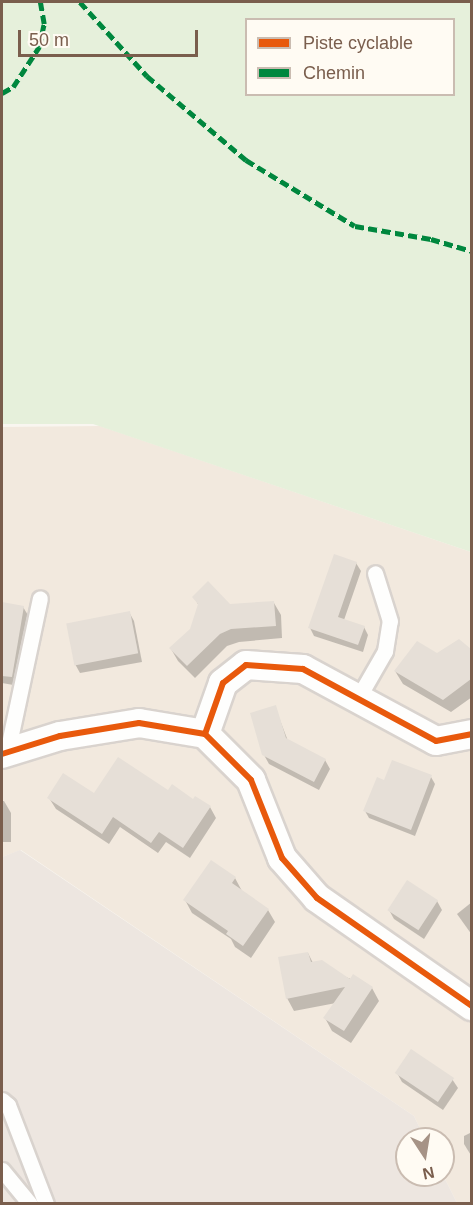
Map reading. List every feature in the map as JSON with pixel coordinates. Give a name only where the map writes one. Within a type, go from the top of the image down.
[{"type":"street","points":[[205,734],[223,683],[246,665],[303,669],[436,741],[471,734]]},
{"type":"street","points":[[4,754],[60,736],[139,723],[205,734],[251,780],[282,858],[317,898],[471,1006]]},
{"type":"lane","points":[[358,698],[385,651],[390,621],[375,573]]},
{"type":"lane","points":[[4,754],[40,598]]},
{"type":"lane","points":[[2,1100],[8,1105],[46,1203]]},
{"type":"lane","points":[[2,1170],[30,1203]]},
{"type":"shaded area","points":[[100,426],[471,552],[471,1203],[457,1203],[449,1187],[455,1187],[455,1127],[419,1127],[414,1116],[21,850],[2,857],[2,427]]},
{"type":"shaded area","points":[[20,850],[414,1116],[419,1127],[395,1127],[395,1187],[449,1187],[457,1203],[2,1204],[2,857]]},
{"type":"green space","points":[[2,2],[471,2],[471,552],[93,424],[2,424]]},
{"type":"building","points":[[334,554],[357,562],[338,617],[365,626],[358,645],[308,628]]},
{"type":"building","points":[[208,581],[230,604],[274,601],[276,626],[231,629],[220,634],[187,666],[169,648],[190,629],[198,604],[192,597]]},
{"type":"building","points":[[2,602],[24,606],[12,677],[2,676]]},
{"type":"building","points":[[130,611],[138,653],[74,666],[66,623]]},
{"type":"building","points":[[459,639],[471,649],[471,679],[443,700],[394,671],[417,641],[437,653]]},
{"type":"building","points":[[276,705],[286,738],[326,759],[314,782],[262,755],[250,713]]},
{"type":"building","points":[[118,757],[168,790],[172,784],[193,799],[195,796],[211,806],[183,848],[159,832],[151,843],[113,817],[102,834],[47,798],[63,773],[94,793]]},
{"type":"building","points":[[392,760],[432,775],[411,830],[363,811],[377,777],[384,780]]},
{"type":"building","points":[[211,860],[236,877],[232,883],[269,909],[243,946],[226,934],[228,931],[183,900]]},
{"type":"building","points":[[407,880],[438,900],[418,930],[387,910]]},
{"type":"building","points":[[308,952],[311,962],[322,960],[350,979],[353,974],[373,987],[344,1031],[323,1018],[345,987],[286,999],[278,957]]},
{"type":"building","points":[[411,1049],[454,1078],[438,1102],[395,1073]]},
{"type":"marked path","points":[[2,93],[13,87],[39,47],[44,24],[40,2]]},
{"type":"marked path","points":[[80,2],[147,76],[246,160],[355,226],[431,239],[472,251]]},
{"type":"cycle path","points":[[205,734],[223,683],[246,665],[303,669],[436,741],[472,734]]},
{"type":"cycle path","points":[[2,754],[60,736],[139,723],[205,734],[251,780],[282,858],[317,898],[472,1006]]}]
